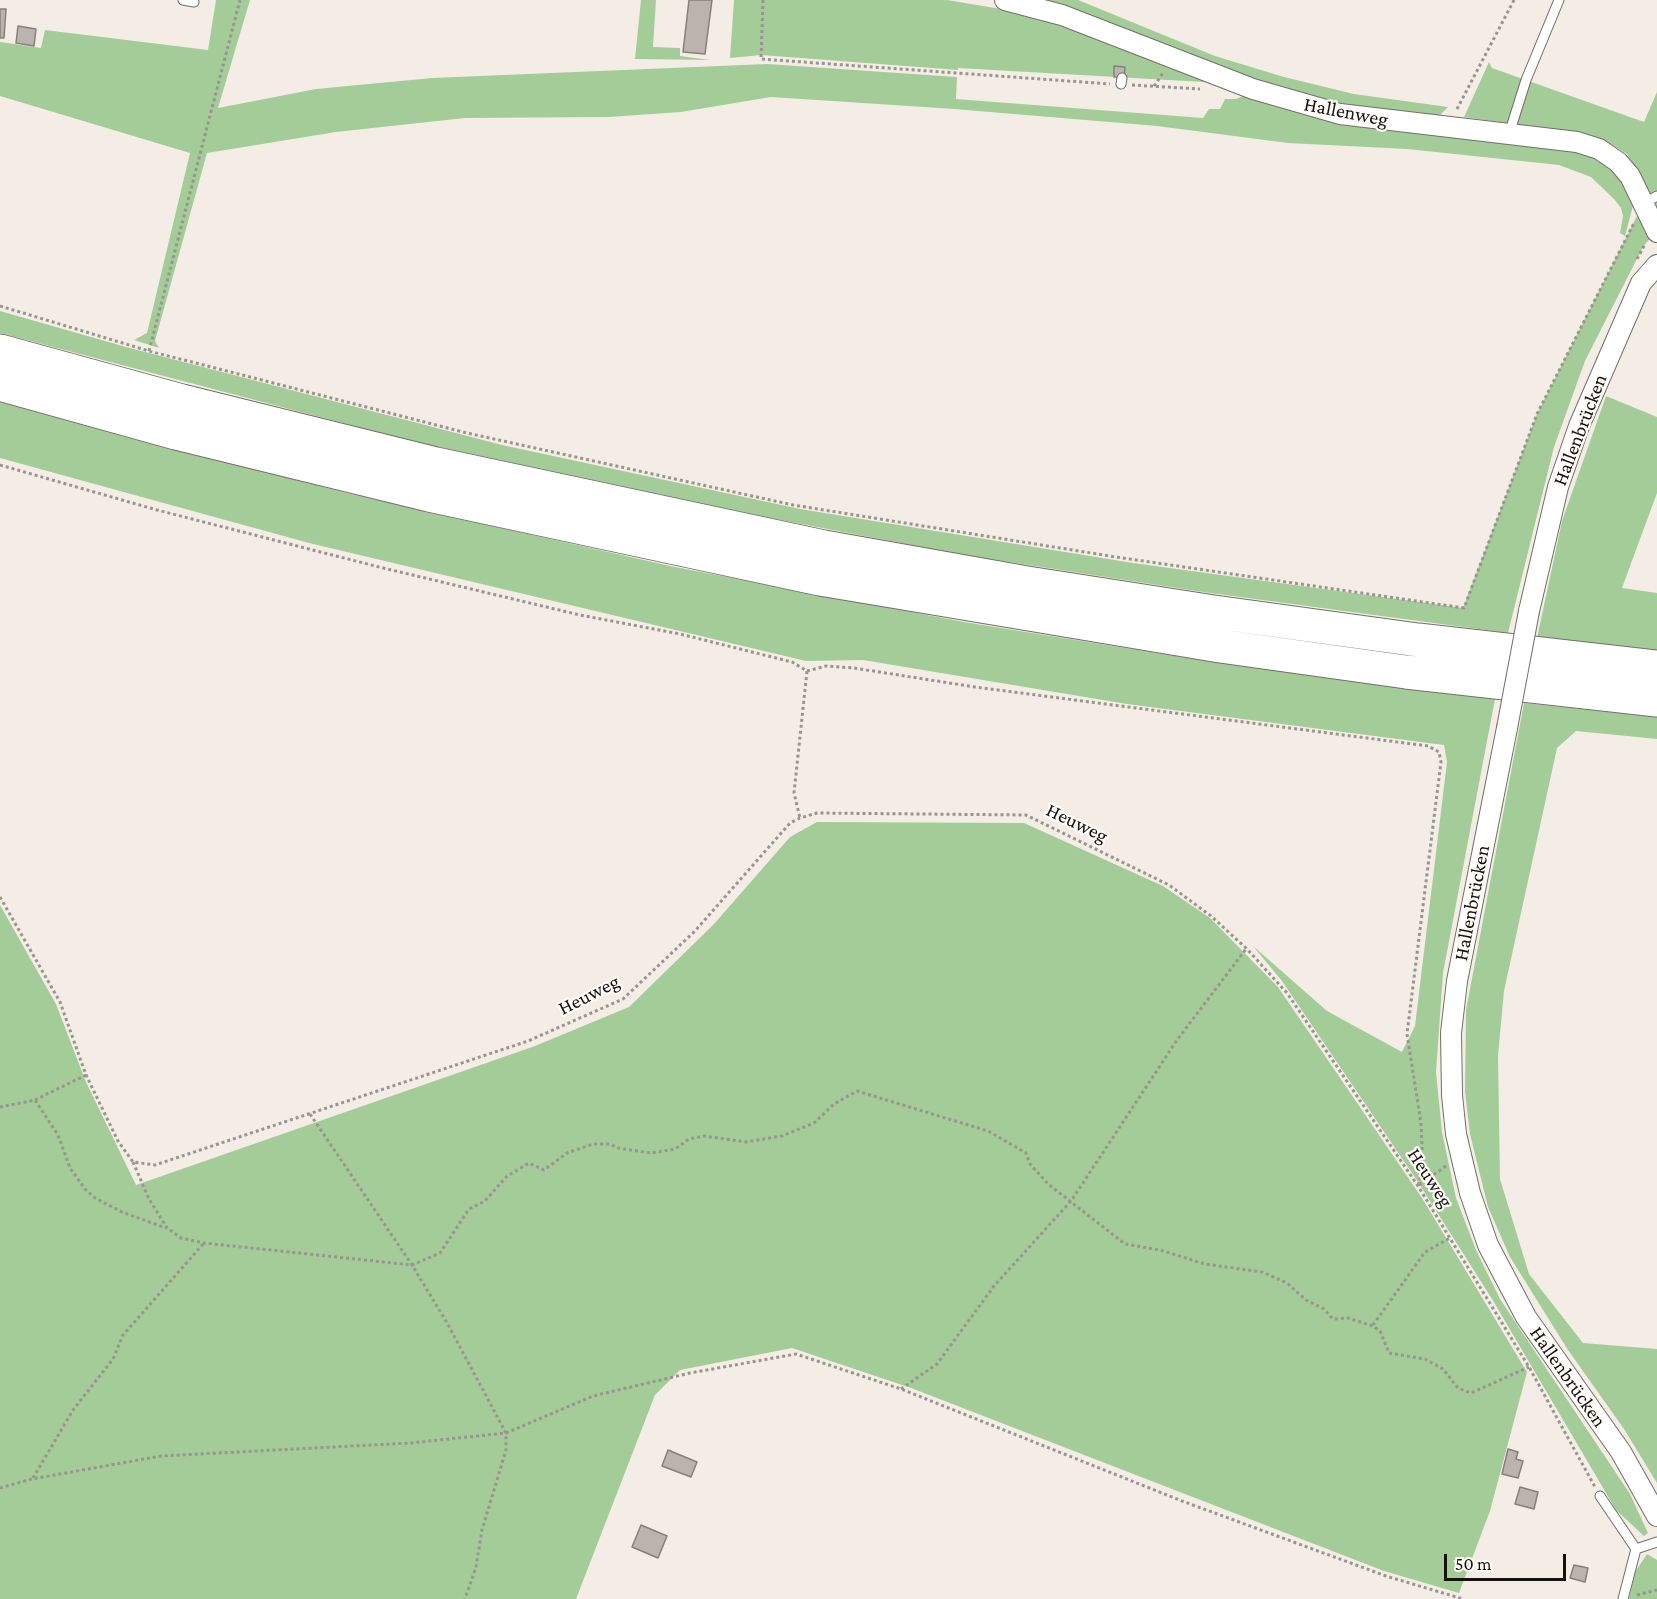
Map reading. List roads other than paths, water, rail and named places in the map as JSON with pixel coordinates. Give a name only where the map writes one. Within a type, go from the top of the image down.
[{"type":"highway","points":[[0,351],[182,401],[436,464],[824,547],[1027,583],[1214,612],[1418,640],[1657,667]]},
{"type":"highway","points":[[0,384],[176,433],[429,495],[820,579],[1220,646],[1406,672],[1657,700]]},
{"type":"street","name":"Hallenweg","points":[[1005,0],[1062,15],[1291,101],[1340,114],[1577,142],[1599,149],[1618,162],[1650,200],[1657,232]]},
{"type":"street","name":"Hallenbrücken","points":[[1657,265],[1641,283],[1579,426],[1555,498],[1529,611],[1457,981],[1451,1033],[1452,1095],[1456,1134],[1470,1193],[1493,1255],[1526,1317],[1621,1452],[1657,1516]]},
{"type":"lane","points":[[183,0],[195,2]]},
{"type":"lane","points":[[1509,134],[1526,80],[1559,0]]},
{"type":"lane","points":[[1600,1496],[1636,1549],[1623,1599]]},
{"type":"lane","points":[[1636,1549],[1657,1542]]}]
